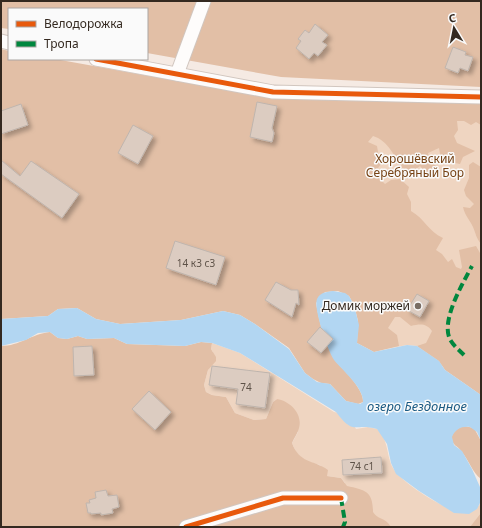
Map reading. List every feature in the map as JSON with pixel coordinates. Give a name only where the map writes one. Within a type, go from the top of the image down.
[{"type":"street","points":[[176,74],[204,1]]},
{"type":"street","points":[[101,60],[273,92],[481,97]]},
{"type":"street","points":[[186,527],[283,498],[341,498]]},
{"type":"green space","points":[[1,1],[481,1],[481,87],[281,77],[148,53],[148,8],[8,8],[8,29],[1,28]]},
{"type":"green space","points":[[1,49],[8,51],[8,60],[61,60],[271,98],[481,103],[481,125],[476,122],[471,125],[464,121],[457,121],[458,130],[454,136],[457,143],[475,151],[463,157],[460,164],[441,160],[439,148],[428,153],[430,160],[437,167],[433,173],[426,173],[420,166],[408,175],[401,172],[394,155],[383,141],[373,136],[368,142],[377,146],[379,158],[383,161],[376,171],[377,176],[385,184],[391,180],[400,179],[409,187],[407,194],[411,202],[411,211],[434,232],[443,238],[436,250],[442,254],[448,262],[452,259],[456,267],[461,269],[462,267],[459,250],[476,246],[480,253],[481,395],[445,370],[439,361],[417,346],[426,343],[432,331],[425,325],[411,326],[400,317],[395,317],[388,328],[397,335],[399,346],[374,352],[357,343],[358,321],[354,305],[349,296],[338,291],[325,292],[316,303],[321,327],[331,353],[361,393],[363,402],[358,404],[346,401],[330,384],[321,383],[305,373],[289,348],[240,315],[223,311],[181,320],[120,324],[96,319],[77,308],[58,309],[48,316],[1,319]]},
{"type":"green space","name":"Хорошёвский Серебряный Бор","points":[[481,103],[481,395],[417,346],[407,345],[385,349],[388,287],[305,138]]},
{"type":"green space","points":[[473,162],[481,167],[481,244],[463,207],[470,208],[474,204],[466,196],[464,190],[469,178],[469,165]]},
{"type":"green space","points":[[50,332],[58,338],[67,339],[78,336],[87,339],[114,338],[127,344],[185,346],[201,342],[212,343],[211,349],[216,357],[216,361],[208,370],[204,385],[206,392],[212,395],[226,397],[235,413],[254,420],[266,419],[273,402],[277,399],[291,405],[297,413],[300,423],[292,443],[299,455],[328,470],[327,476],[341,478],[347,486],[363,490],[367,493],[370,496],[375,515],[386,521],[391,527],[1,527],[1,346],[14,344],[43,333]]},
{"type":"green space","points":[[212,343],[240,353],[334,412],[349,415],[356,429],[368,427],[377,429],[384,438],[391,463],[396,473],[416,490],[432,500],[448,507],[457,508],[479,506],[481,500],[481,527],[230,527],[345,483],[341,478],[327,476],[320,465],[310,462],[299,455],[292,443],[298,432],[277,399],[273,402],[266,419],[254,420],[235,413],[226,397],[212,395],[206,392],[204,385],[213,352],[211,349]]},
{"type":"green space","points":[[464,426],[474,428],[481,441],[481,479],[475,473],[464,454],[452,441],[454,432]]},
{"type":"green space","points":[[481,513],[481,527],[470,527]]},
{"type":"water","name":"озеро Бездонное","points":[[333,291],[345,293],[349,296],[354,305],[359,325],[357,343],[374,352],[407,345],[417,346],[439,361],[445,370],[481,395],[481,441],[477,432],[470,427],[459,429],[452,437],[454,445],[462,451],[480,487],[480,503],[477,509],[469,514],[454,513],[419,491],[396,474],[391,463],[387,444],[377,429],[369,427],[351,427],[342,420],[336,412],[240,353],[212,343],[201,342],[185,346],[127,344],[114,338],[87,339],[78,336],[67,339],[58,338],[50,332],[38,333],[26,340],[1,346],[1,319],[48,316],[58,309],[77,308],[96,319],[120,324],[181,320],[223,311],[240,315],[255,324],[289,349],[305,373],[317,382],[330,384],[346,401],[360,404],[363,402],[360,391],[331,355],[319,320],[316,304],[317,299],[326,292]]},
{"type":"building","points":[[315,24],[328,35],[322,42],[327,45],[318,56],[314,53],[309,59],[296,48],[301,41],[298,39],[305,30],[309,33]]},
{"type":"building","points":[[453,47],[466,52],[465,55],[473,57],[468,71],[460,68],[458,73],[445,68]]},
{"type":"building","points":[[257,102],[277,106],[272,128],[274,133],[272,142],[250,137]]},
{"type":"building","points":[[21,104],[28,125],[1,134],[1,111]]},
{"type":"building","points":[[133,125],[153,136],[138,164],[118,153]]},
{"type":"building","points":[[1,160],[20,176],[31,161],[79,194],[62,218],[1,174]]},
{"type":"building","points":[[175,241],[225,257],[216,285],[166,268]]},
{"type":"building","points":[[276,282],[291,290],[298,290],[299,305],[296,303],[292,317],[265,300]]},
{"type":"building","name":"Домик моржей","points":[[417,294],[429,301],[420,317],[407,310]]},
{"type":"building","points":[[320,327],[333,339],[321,353],[307,342]]},
{"type":"building","points":[[92,346],[94,375],[74,376],[73,347]]},
{"type":"building","points":[[212,366],[270,373],[265,408],[236,404],[238,389],[209,385]]},
{"type":"building","points":[[149,391],[171,412],[155,430],[132,409]]},
{"type":"building","points":[[381,457],[382,473],[343,475],[342,460]]},
{"type":"building","points":[[106,490],[108,496],[117,495],[119,507],[112,509],[113,513],[101,515],[101,513],[88,513],[86,503],[90,503],[89,500],[96,498],[95,492]]},
{"type":"marked path","points":[[464,355],[451,341],[448,333],[448,324],[458,292],[472,266]]},
{"type":"marked path","points":[[341,498],[345,522],[343,527]]},
{"type":"cycle path","points":[[101,60],[273,92],[481,97]]},
{"type":"cycle path","points":[[186,527],[283,498],[341,498]]},
{"type":"place","name":"Домик моржей","points":[[418,306]]}]
